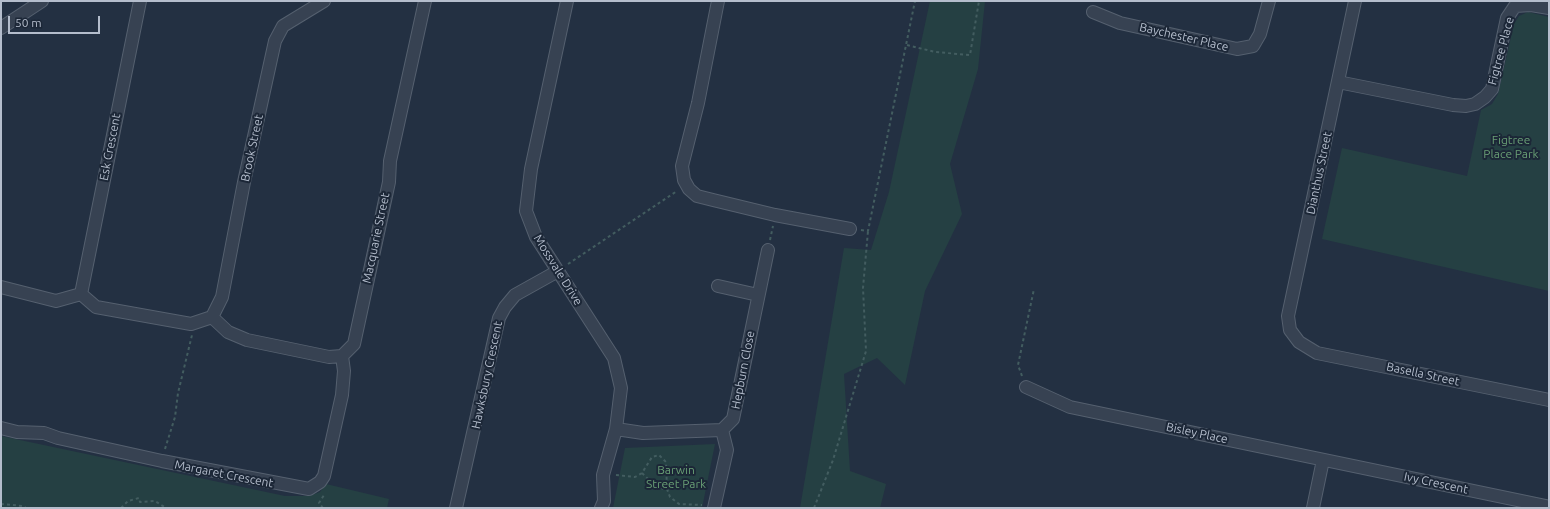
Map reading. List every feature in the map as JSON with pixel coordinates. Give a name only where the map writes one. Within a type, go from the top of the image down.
[{"type":"street","points":[[1,28],[42,1]]},
{"type":"street","name":"Esk Crescent","points":[[81,294],[140,1]]},
{"type":"street","name":"Brook Street","points":[[212,317],[222,297],[244,182],[276,41],[283,26],[324,1]]},
{"type":"street","name":"Macquarie Street","points":[[342,356],[354,344],[389,182],[390,161],[425,1]]},
{"type":"street","name":"Mossvale Drive","points":[[567,1],[531,170],[526,211],[536,237],[614,358],[621,388],[616,429],[603,475],[604,501],[601,508]]},
{"type":"street","points":[[718,1],[698,103],[682,166],[684,180],[689,189],[697,196],[775,215],[850,229]]},
{"type":"street","name":"Baychester Place","points":[[1092,12],[1120,23],[1237,49],[1253,46],[1260,34],[1269,1]]},
{"type":"street","name":"Dianthus Street","points":[[1299,342],[1290,330],[1288,316],[1355,1]]},
{"type":"street","name":"Figtree Place","points":[[1338,82],[1453,105],[1466,106],[1475,104],[1485,97],[1492,89],[1507,18],[1515,6],[1531,5],[1549,8]]},
{"type":"street","name":"Hepburn Close","points":[[722,430],[733,419],[768,250]]},
{"type":"street","name":"Hawksbury Crescent","points":[[456,508],[499,318],[514,295],[558,271]]},
{"type":"street","points":[[718,286],[758,295]]},
{"type":"street","points":[[1,287],[56,300],[81,294],[96,307],[191,324],[212,317],[228,332],[247,340],[276,347],[329,356],[342,356]]},
{"type":"street","name":"Basella Street","points":[[1299,342],[1317,352],[1549,400]]},
{"type":"street","name":"Margaret Crescent","points":[[1,428],[17,432],[44,433],[58,438],[162,462],[309,489],[320,482],[324,476],[342,395],[344,371],[342,356]]},
{"type":"street","name":"Bisley Place","points":[[1026,387],[1070,407],[1323,460]]},
{"type":"street","points":[[616,429],[643,433],[722,430],[727,450],[715,506]]},
{"type":"street","points":[[1313,508],[1323,460]]},
{"type":"street","name":"Ivy Crescent","points":[[1323,460],[1546,506],[1549,508]]},
{"type":"path","points":[[814,508],[833,460],[866,350],[863,288],[868,231],[915,1]]},
{"type":"path","points":[[907,45],[935,52],[970,55],[979,1]]},
{"type":"path","points":[[558,271],[676,191]]},
{"type":"path","points":[[768,250],[775,215]]},
{"type":"path","points":[[850,229],[868,231]]},
{"type":"path","points":[[1026,387],[1018,365],[1034,289]]},
{"type":"path","points":[[162,462],[167,440],[175,418],[178,393],[186,366],[192,335],[191,324]]},
{"type":"path","points":[[616,475],[635,476],[642,473],[652,457],[659,455],[666,462],[667,489],[670,497],[679,504],[715,506]]},
{"type":"path","points":[[642,473],[658,487],[667,489],[683,486]]},
{"type":"path","points":[[121,508],[128,501],[139,498],[140,502],[155,501],[166,508]]},
{"type":"path","points":[[1,504],[23,506],[26,508]]},
{"type":"path","points":[[361,508],[383,508]]},
{"type":"green space","points":[[930,1],[985,1],[978,69],[950,164],[962,214],[925,291],[905,385],[877,358],[844,374],[850,471],[886,484],[880,508],[800,508],[844,248],[871,250],[889,192]]},
{"type":"green space","name":"Figtree Place Park","points":[[1528,12],[1549,17],[1549,291],[1322,239],[1342,148],[1467,176],[1481,110],[1492,104],[1498,94],[1514,24],[1519,16]]},
{"type":"green space","points":[[1,436],[285,496],[309,496],[320,492],[326,484],[389,499],[387,508],[1,508]]},
{"type":"green space","name":"Barwin Street Park","points":[[715,444],[702,508],[613,508],[625,448]]}]
